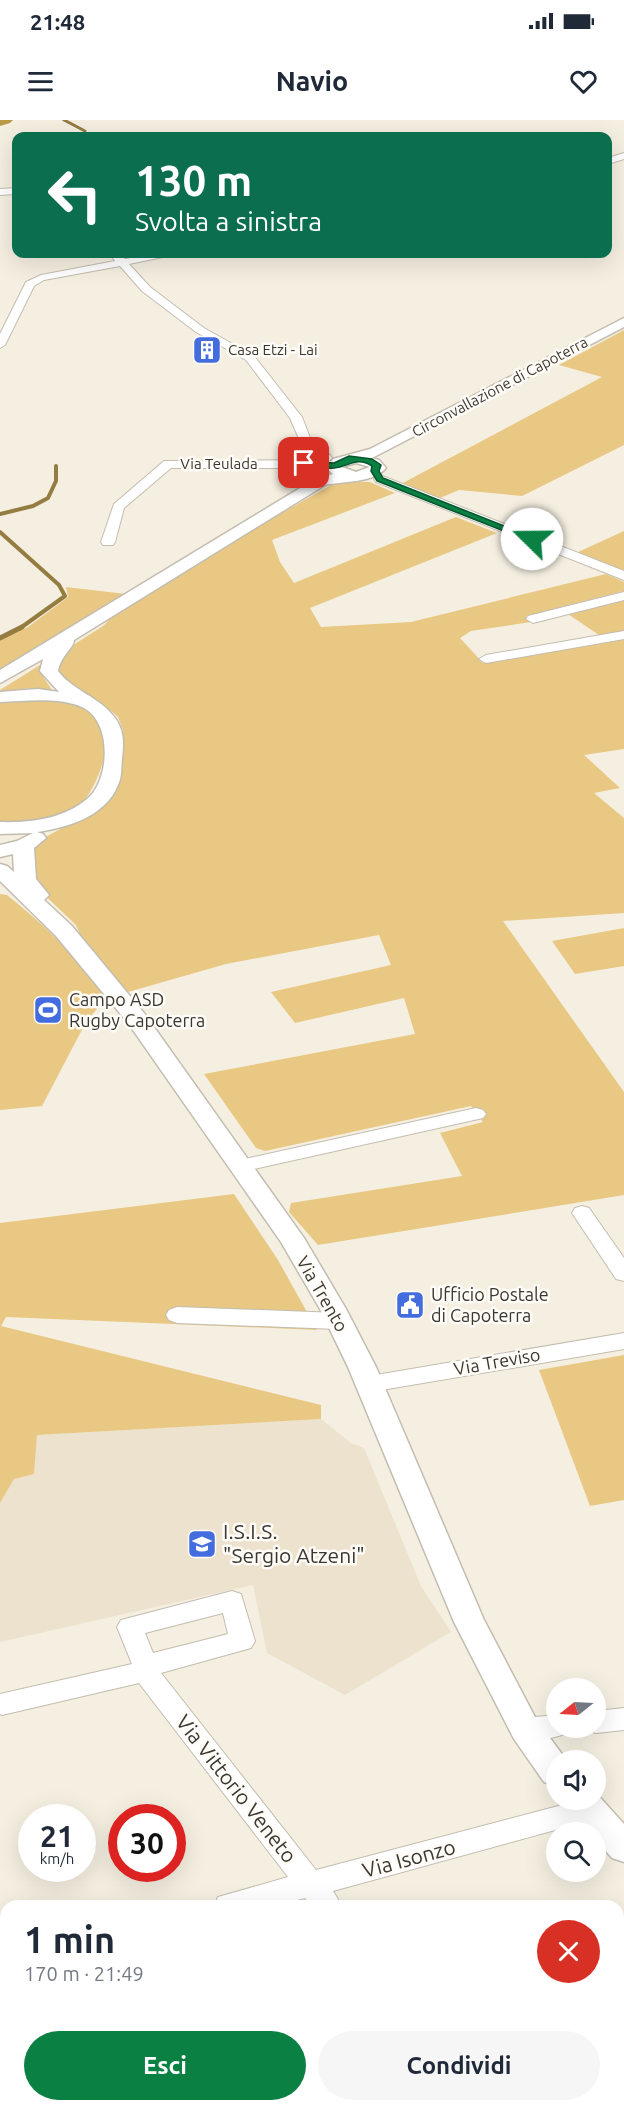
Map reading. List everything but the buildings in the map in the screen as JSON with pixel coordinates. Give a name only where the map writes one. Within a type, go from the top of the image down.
[{"type":"street","points":[[120,258],[146,289],[200,330],[250,358],[296,417],[307,445],[354,466]]},
{"type":"street","points":[[0,345],[30,284],[41,278],[148,258]]},
{"type":"street","name":"Circonvallazione di Capoterra","points":[[96,619],[320,482],[624,322]]},
{"type":"street","name":"Via Teulada","points":[[108,542],[118,507],[168,464],[315,463],[354,466],[624,576]]},
{"type":"street","points":[[533,619],[624,596]]},
{"type":"street","points":[[0,678],[96,619]]},
{"type":"street","points":[[0,851],[10,835],[63,820],[81,812],[97,801],[110,782],[113,730],[107,719],[56,681],[50,671],[50,661],[56,651],[87,630],[96,619]]},
{"type":"street","points":[[486,659],[624,635]]},
{"type":"street","points":[[0,697],[38,694],[84,703]]},
{"type":"street","points":[[10,835],[25,880],[50,906],[50,916]]},
{"type":"street","name":"Via Trento","points":[[0,870],[50,916],[136,1018],[291,1238],[338,1321],[370,1384],[468,1622],[525,1729],[546,1758]]},
{"type":"street","points":[[240,1166],[476,1114]]},
{"type":"street","points":[[582,1213],[624,1274]]},
{"type":"street","points":[[177,1315],[338,1321]]},
{"type":"street","name":"Via Treviso","points":[[370,1384],[624,1341]]},
{"type":"street","name":"Via Vittorio Veneto","points":[[2,1704],[146,1668],[159,1692],[320,1896]]},
{"type":"street","points":[[606,1721],[624,1719]]},
{"type":"street","points":[[525,1729],[546,1727]]},
{"type":"street","name":"Via Isonzo","points":[[283,1900],[320,1896],[570,1810]]},
{"type":"street","points":[[590,1810],[624,1847]]},
{"type":"shaded area","points":[[624,330],[624,445],[522,496],[459,490],[440,498],[401,484],[602,377],[559,365]]},
{"type":"shaded area","points":[[338,481],[370,482],[395,493],[272,540],[280,562],[294,583],[456,517],[497,533],[310,608],[321,627],[411,622],[606,574],[624,582],[624,591],[526,616],[531,622],[471,631],[460,638],[483,663],[624,638],[624,749],[584,755],[620,788],[594,793],[624,818],[624,913],[503,921],[624,1092],[624,1195],[318,1245],[289,1212],[291,1203],[462,1176],[440,1133],[483,1122],[471,1106],[265,1151],[256,1148],[204,1074],[415,1034],[404,998],[295,1023],[271,992],[391,965],[379,935],[226,964],[128,992],[82,939],[76,925],[35,886],[30,852],[42,839],[95,810],[116,785],[123,742],[123,730],[118,717],[106,707],[80,695],[55,670],[67,649],[103,626],[114,615],[224,546]]},
{"type":"shaded area","points":[[624,531],[624,571],[576,553]]},
{"type":"shaded area","points":[[66,587],[126,594],[0,670],[0,640],[28,627],[68,597]]},
{"type":"shaded area","points":[[624,599],[624,632],[602,637],[568,614]]},
{"type":"shaded area","points":[[40,665],[42,675],[52,690],[30,688],[0,692],[0,690]]},
{"type":"shaded area","points":[[0,700],[62,701],[85,710],[101,723],[106,738],[104,759],[91,791],[79,805],[51,818],[0,825]]},
{"type":"shaded area","name":"Campo ASD Rugby Capoterra","points":[[0,894],[7,895],[48,931],[72,955],[106,998],[86,1022],[42,1106],[0,1110]]},
{"type":"shaded area","points":[[624,928],[624,966],[575,974],[552,941]]},
{"type":"shaded area","points":[[234,1194],[278,1260],[317,1330],[6,1317],[1,1326],[321,1405],[321,1419],[37,1435],[34,1474],[14,1479],[0,1503],[0,1223]]},
{"type":"shaded area","points":[[624,1355],[624,1500],[590,1506],[539,1370]]},
{"type":"shaded area","name":"I.S.I.S. \"Sergio Atzeni\"","points":[[321,1419],[351,1443],[364,1448],[421,1586],[451,1632],[345,1695],[267,1653],[253,1585],[0,1642],[0,1503],[14,1479],[34,1474],[37,1435]]},
{"type":"waterway","points":[[0,121],[5,120]]},
{"type":"waterway","points":[[64,120],[85,132]]},
{"type":"waterway","points":[[0,514],[33,506],[48,498],[56,481],[56,466]]},
{"type":"waterway","points":[[0,532],[59,585],[65,596],[21,627]]},
{"type":"waterway","points":[[0,638],[21,627]]},
{"type":"place","name":"Casa Etzi - Lai","points":[[207,350]]},
{"type":"place","name":"Campo ASD Rugby Capoterra","points":[[48,1010]]},
{"type":"place","name":"Ufficio Postale di Capoterra","points":[[410,1305]]},
{"type":"place","name":"I.S.I.S. \"Sergio Atzeni\"","points":[[202,1544]]},
{"type":"route","points":[[304,463],[335,465],[349,459],[369,461],[377,465],[378,468],[375,471],[380,479],[532,539]]}]
